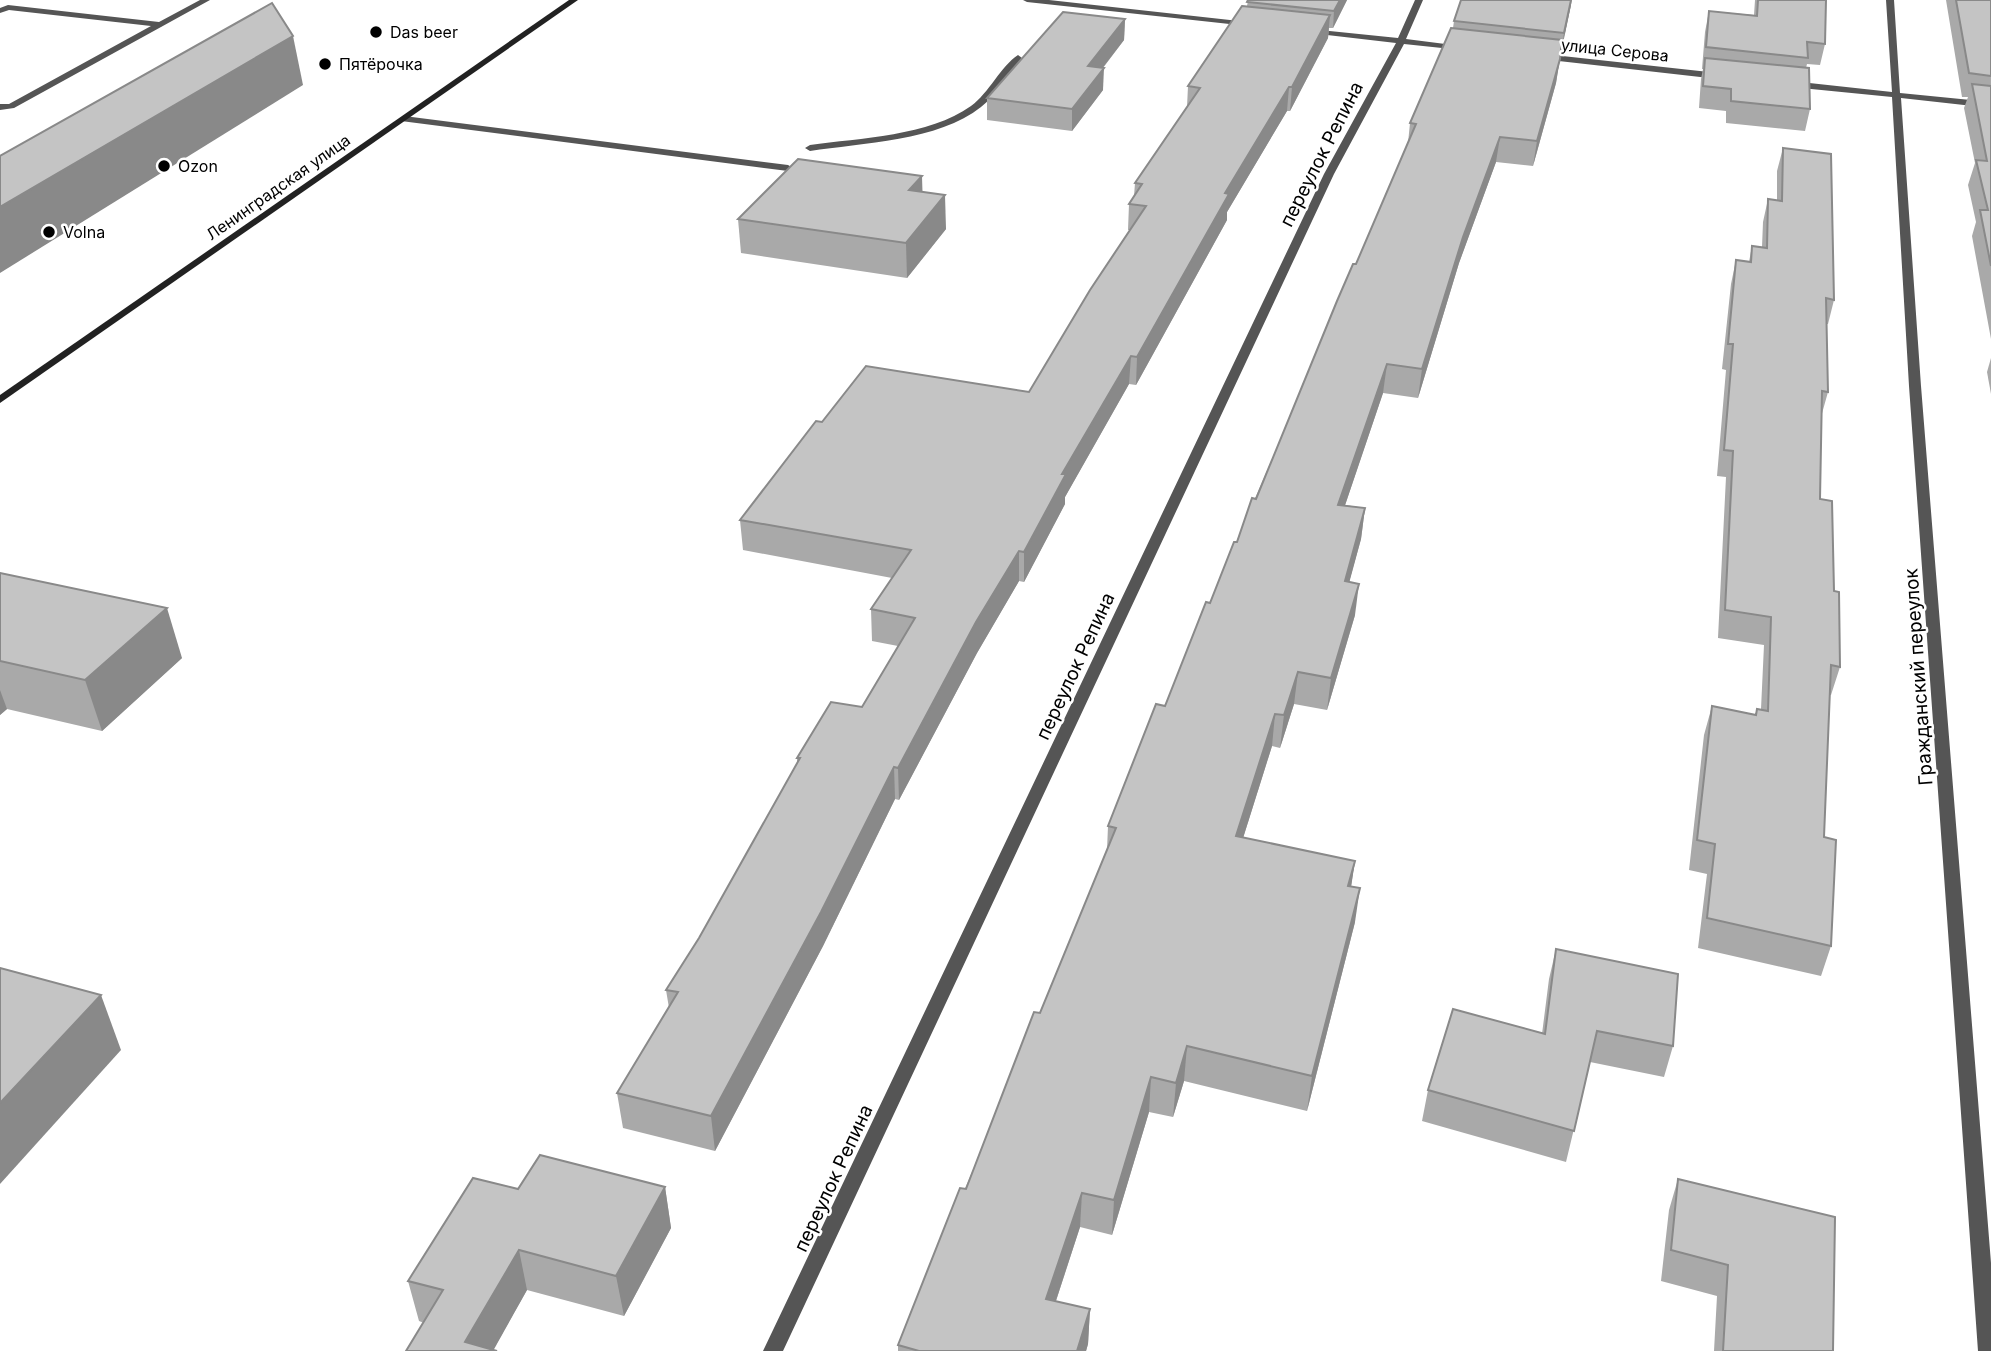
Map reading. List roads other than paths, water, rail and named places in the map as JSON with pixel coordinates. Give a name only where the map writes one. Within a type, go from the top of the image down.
[{"type":"main road","name":"Ленинградская улица","points":[[0,400],[574,0]]},
{"type":"street","points":[[0,107],[11,106],[206,0]]},
{"type":"street","points":[[1027,0],[1065,2],[1252,25]]},
{"type":"street","name":"переулок Репина","points":[[773,1351],[1329,174],[1401,41],[1419,0]]},
{"type":"street","name":"Гражданский переулок","points":[[1890,0],[1988,1351]]},
{"type":"street","points":[[0,11],[8,7],[160,25]]},
{"type":"street","points":[[1293,29],[1470,49]]},
{"type":"street","name":"улица Серова","points":[[1538,56],[1730,77]]},
{"type":"street","points":[[810,148],[907,132],[956,120],[976,107],[1018,58]]},
{"type":"street","points":[[1785,83],[1991,105]]},
{"type":"street","points":[[404,119],[788,168]]},
{"type":"place","name":"Das beer","points":[[376,32]]},
{"type":"place","name":"Пятёрочка","points":[[325,64]]},
{"type":"place","name":"Ozon","points":[[164,166]]},
{"type":"place","name":"Volna","points":[[49,232]]}]
